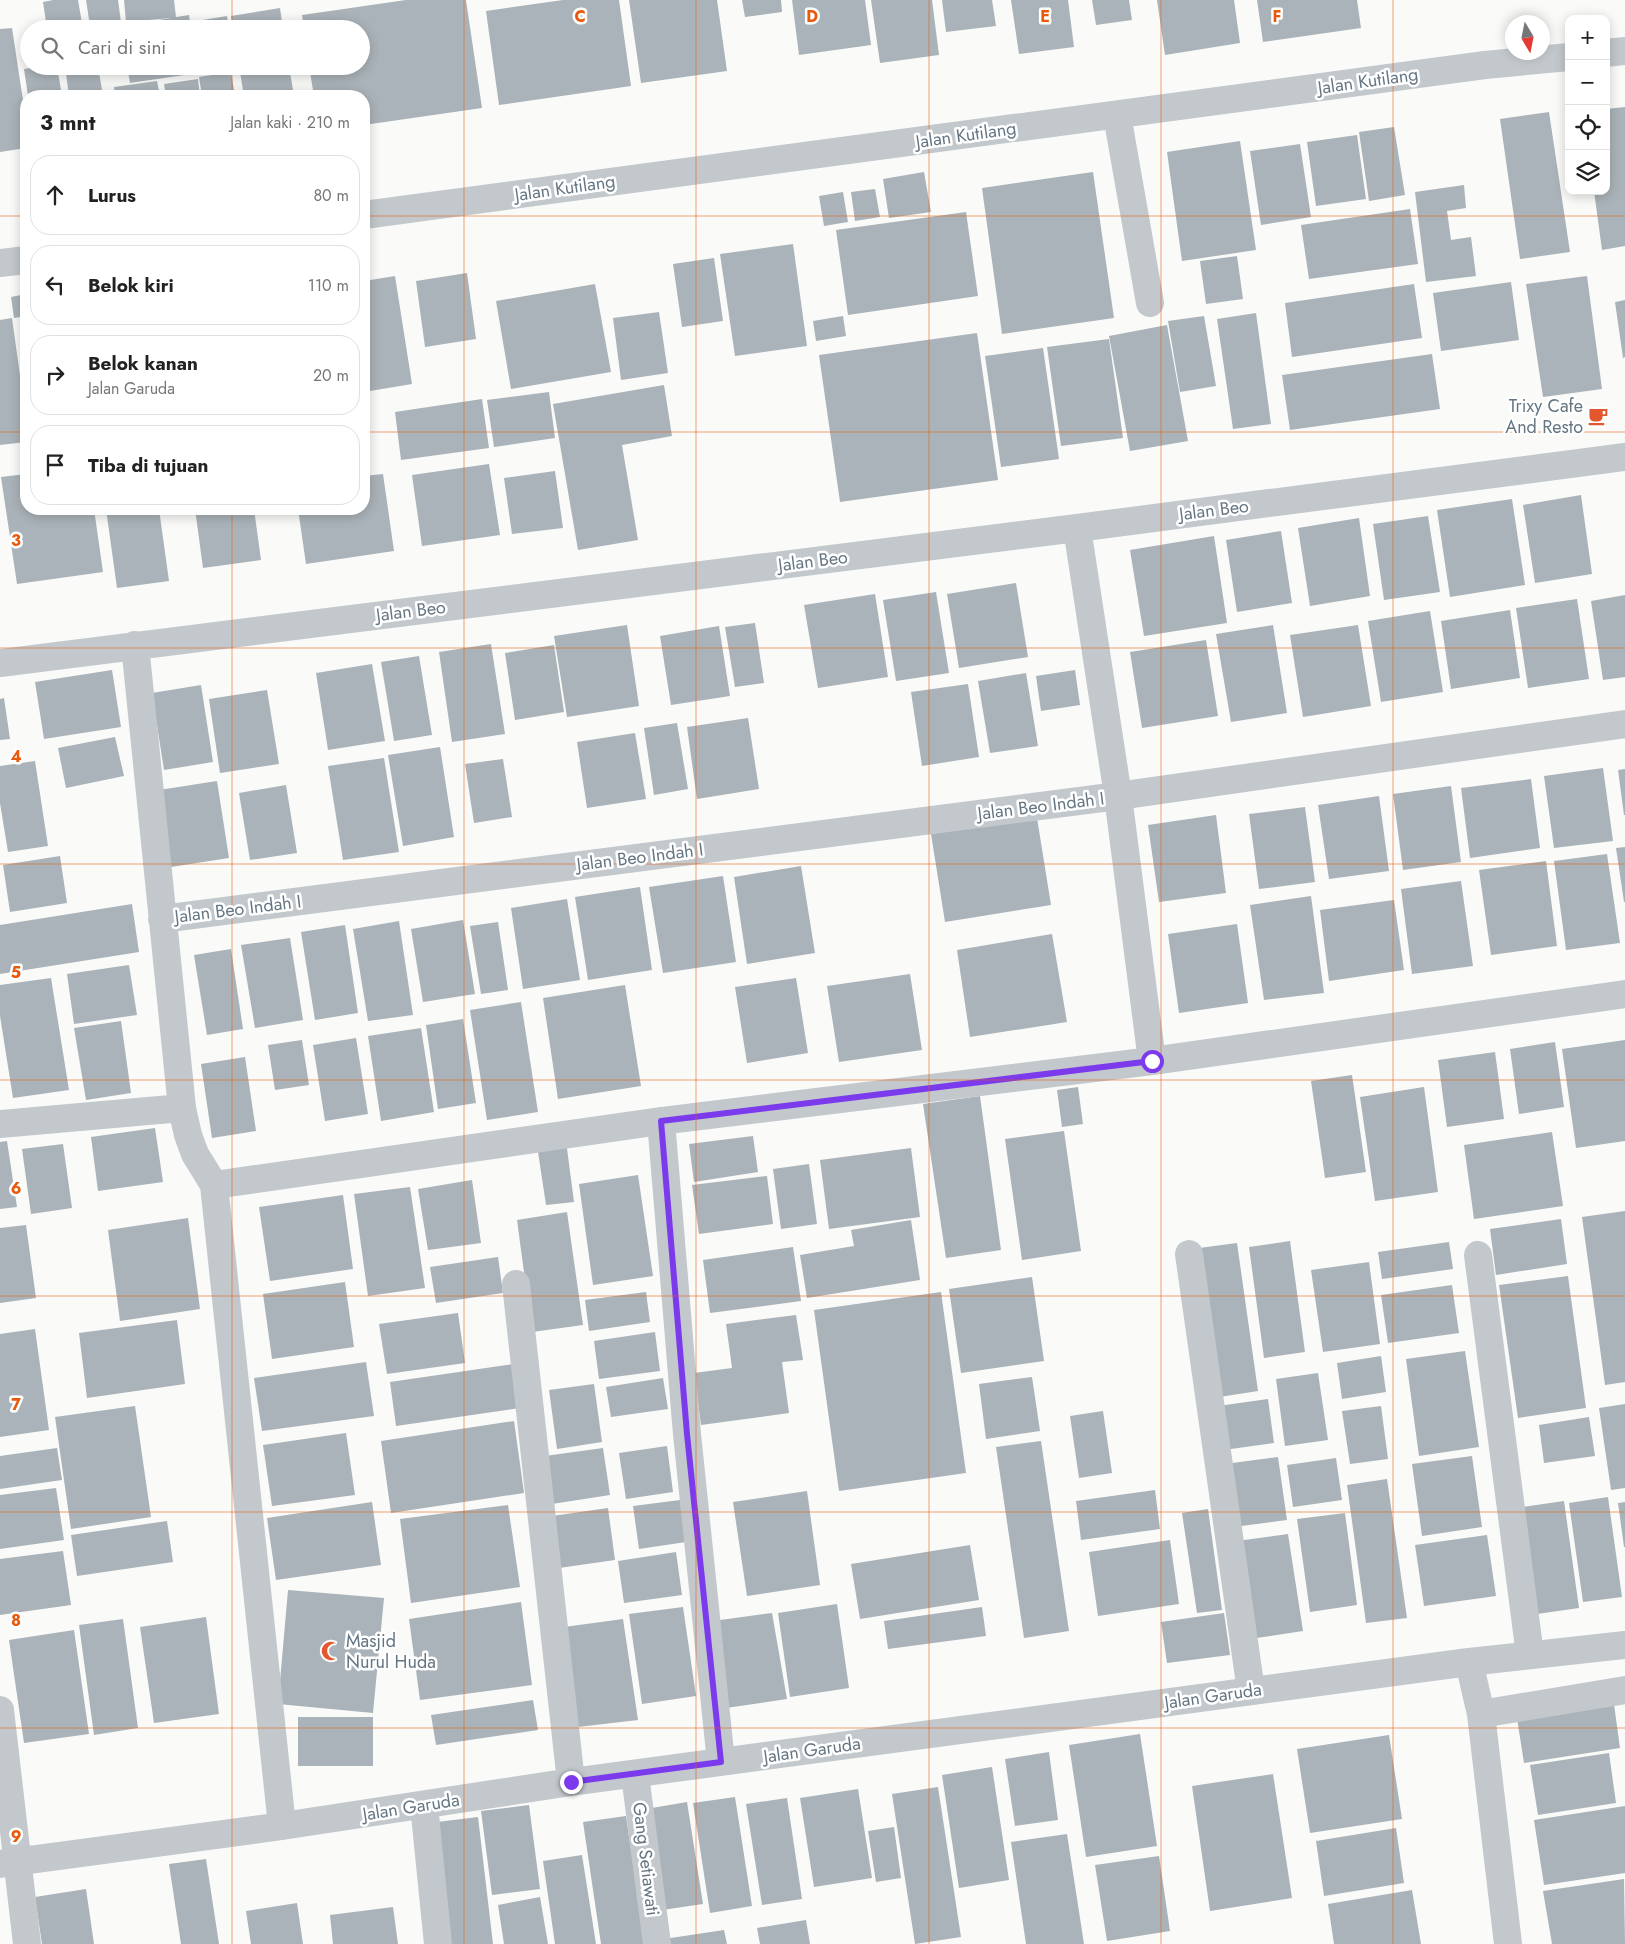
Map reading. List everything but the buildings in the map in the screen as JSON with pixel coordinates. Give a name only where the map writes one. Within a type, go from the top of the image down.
[{"type":"street","points":[[1610,53],[1625,51]]},
{"type":"street","name":"Jalan Kutilang","points":[[370,214],[1485,65],[1565,57]]},
{"type":"street","points":[[1117,114],[1150,303]]},
{"type":"street","points":[[0,263],[20,261]]},
{"type":"street","name":"Jalan Beo","points":[[0,663],[1625,457]]},
{"type":"street","points":[[1076,528],[1118,796],[1152,1061]]},
{"type":"street","points":[[135,646],[182,1108],[188,1135],[195,1154],[214,1185],[282,1826]]},
{"type":"street","name":"Jalan Beo Indah I","points":[[162,919],[1118,796],[1625,724]]},
{"type":"street","points":[[214,1185],[661,1121],[1152,1061],[1625,994]]},
{"type":"street","points":[[0,1124],[182,1108]]},
{"type":"street","points":[[661,1121],[687,1434],[721,1762]]},
{"type":"street","points":[[1189,1254],[1251,1691]]},
{"type":"street","points":[[1478,1255],[1530,1656]]},
{"type":"street","points":[[516,1284],[571,1782]]},
{"type":"street","name":"Jalan Garuda","points":[[8,1863],[282,1826],[571,1782],[635,1775],[1469,1662],[1625,1645]]},
{"type":"street","points":[[1469,1662],[1480,1714],[1508,1944]]},
{"type":"street","points":[[1480,1714],[1625,1690]]},
{"type":"street","points":[[0,1710],[8,1863],[27,1944]]},
{"type":"street","name":"Gang Setiawati","points":[[635,1775],[657,1944]]},
{"type":"street","points":[[424,1805],[438,1944]]},
{"type":"place","name":"Trixy Cafe And Resto","points":[[1598,416]]},
{"type":"place","name":"Masjid Nurul Huda","points":[[331,1651]]},
{"type":"route","points":[[571,1782],[635,1775],[721,1762],[687,1434],[661,1121],[1152,1061]]}]
